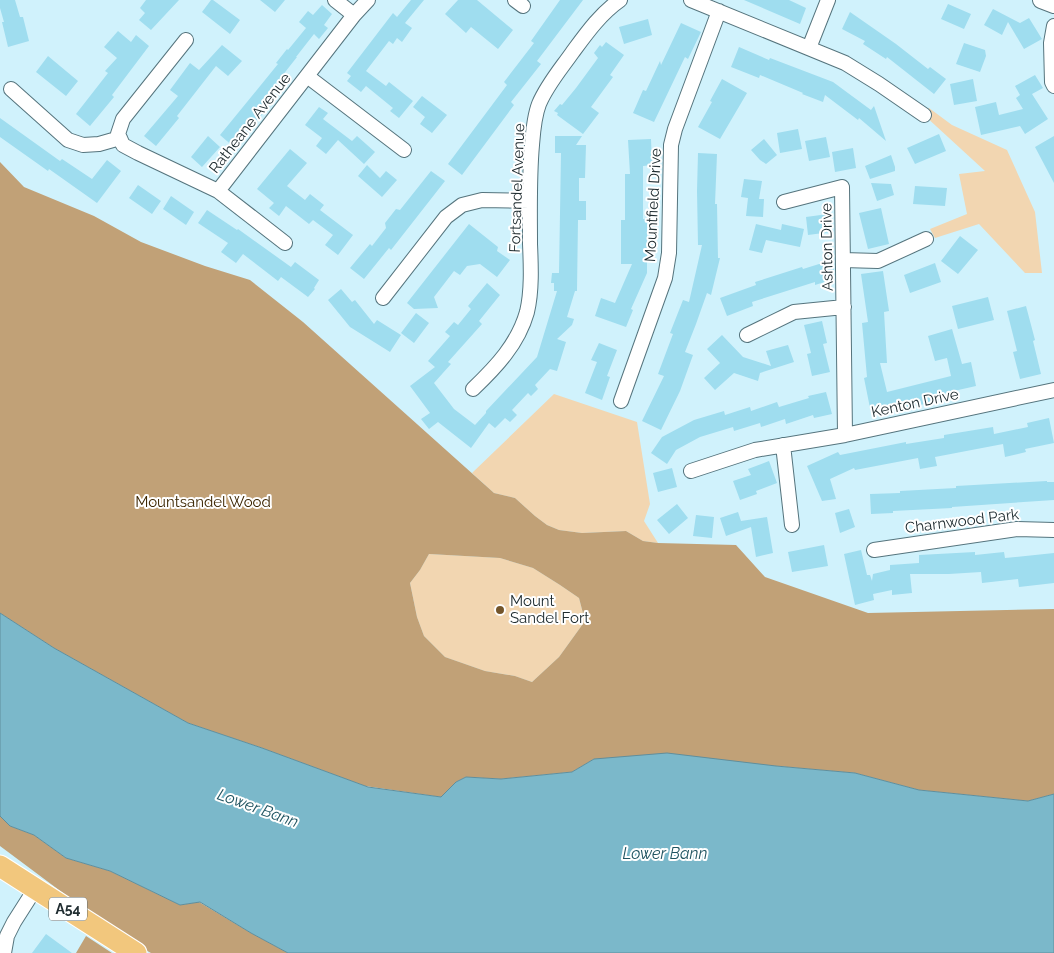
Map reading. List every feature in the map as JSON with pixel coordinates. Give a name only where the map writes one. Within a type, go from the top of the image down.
[{"type":"main road","name":"A54","points":[[0,866],[136,953]]},
{"type":"street","points":[[335,0],[354,15]]},
{"type":"street","name":"Ratheane Avenue","points":[[218,190],[354,15],[368,0]]},
{"type":"street","name":"Fortsandel Avenue","points":[[473,389],[499,363],[516,340],[527,312],[530,283],[529,201],[534,126],[538,106],[548,86],[591,27],[611,6],[620,0]]},
{"type":"street","points":[[692,0],[845,63],[924,115]]},
{"type":"street","points":[[810,48],[828,0]]},
{"type":"street","points":[[1041,0],[1054,5]]},
{"type":"street","name":"Mountfield Drive","points":[[621,401],[665,278],[669,253],[672,139],[719,11]]},
{"type":"street","points":[[1054,26],[1051,51],[1052,82],[1054,86]]},
{"type":"street","points":[[12,89],[68,140],[83,145],[99,144],[120,138],[118,134],[123,119],[186,40]]},
{"type":"street","name":"Ratheane Avenue","points":[[307,76],[404,150]]},
{"type":"street","name":"Ratheane Avenue","points":[[120,138],[124,145],[138,153],[218,190],[285,243]]},
{"type":"street","name":"Ashton Drive","points":[[784,202],[842,187],[845,435]]},
{"type":"street","points":[[383,298],[446,217],[462,205],[482,200],[529,201]]},
{"type":"street","points":[[843,260],[878,261],[926,239]]},
{"type":"street","name":"Ashton Drive","points":[[747,335],[794,312],[844,307]]},
{"type":"street","name":"Kenton Drive","points":[[691,471],[755,450],[845,435],[1054,390]]},
{"type":"street","points":[[783,445],[792,525]]},
{"type":"street","name":"Charnwood Park","points":[[874,550],[1017,529],[1054,530]]},
{"type":"street","points":[[4,953],[14,922],[35,889]]},
{"type":"shaded area","points":[[929,108],[952,125],[1007,150],[1035,212],[1042,273],[1025,273],[979,224],[935,238],[930,229],[967,214],[959,174],[985,171],[924,115]]},
{"type":"shaded area","points":[[554,394],[637,422],[650,504],[644,521],[658,543],[643,541],[626,531],[582,533],[559,530],[547,525],[515,498],[494,493],[472,473]]},
{"type":"shaded area","points":[[429,554],[500,558],[533,568],[579,598],[585,621],[559,657],[532,682],[515,676],[485,671],[445,657],[424,636],[417,617],[410,583]]},
{"type":"green space","name":"Mountsandel Wood","points":[[0,162],[24,187],[94,216],[141,242],[205,266],[250,280],[303,322],[494,493],[515,498],[547,525],[559,530],[582,533],[626,531],[643,541],[658,543],[736,545],[765,577],[868,613],[1054,609],[1054,794],[1028,801],[919,790],[855,773],[776,766],[594,759],[572,772],[501,779],[466,777],[456,782],[441,797],[365,786],[188,723],[54,648],[0,613]],"holes":[[[429,554],[500,558],[533,568],[579,598],[585,621],[559,657],[532,682],[515,676],[485,671],[445,657],[424,636],[417,617],[410,583]]]},
{"type":"green space","points":[[0,816],[10,826],[34,835],[66,858],[110,871],[180,905],[199,902],[288,953],[151,953],[122,937],[0,846]]},
{"type":"green space","points":[[86,936],[112,953],[76,953]]},
{"type":"water","name":"Lower Bann","points":[[0,613],[54,648],[188,723],[368,787],[441,797],[456,782],[466,777],[501,779],[572,772],[594,759],[667,753],[855,773],[919,790],[1028,801],[1054,794],[1054,953],[288,953],[200,902],[180,905],[110,871],[66,858],[34,835],[10,826],[0,816]]},
{"type":"building","points":[[0,0],[15,0],[20,17],[23,17],[29,41],[8,47],[2,22],[4,22]]},
{"type":"building","points":[[146,0],[179,0],[151,30],[139,20],[145,13],[140,8]]},
{"type":"building","points":[[211,0],[240,20],[230,34],[202,12]]},
{"type":"building","points":[[260,0],[285,0],[275,12]]},
{"type":"building","points":[[411,0],[424,0],[405,23],[412,28],[402,42],[397,38],[393,44],[389,41],[366,71],[386,86],[389,82],[413,101],[399,118],[390,111],[393,108],[366,86],[361,92],[347,81],[351,76],[347,73],[393,13],[397,17]]},
{"type":"building","points":[[458,0],[477,0],[513,30],[498,49],[471,27],[466,33],[445,14]]},
{"type":"building","points":[[560,0],[583,0],[537,61],[541,64],[511,102],[514,105],[462,175],[448,164],[507,85],[504,82],[534,43],[531,41]]},
{"type":"building","points":[[744,0],[789,0],[806,8],[800,24]]},
{"type":"building","points":[[948,4],[971,14],[964,29],[941,19]]},
{"type":"building","points":[[322,5],[332,14],[324,25],[328,28],[319,39],[314,34],[296,57],[271,90],[278,96],[235,148],[220,135],[278,64],[276,63],[287,49],[306,28],[299,22],[308,11],[313,15]]},
{"type":"building","points":[[993,9],[1020,23],[1029,18],[1042,39],[1024,49],[1008,22],[1002,35],[984,25]]},
{"type":"building","points":[[850,12],[928,69],[930,67],[946,79],[934,94],[887,57],[886,59],[863,44],[865,41],[842,29]]},
{"type":"building","points":[[648,19],[652,35],[624,44],[619,27]]},
{"type":"building","points":[[681,23],[701,32],[688,59],[685,57],[654,122],[633,113],[643,90],[646,91],[660,61],[661,65]]},
{"type":"building","points":[[118,31],[131,42],[136,35],[149,46],[112,95],[114,97],[90,126],[76,114],[108,73],[105,71],[117,58],[104,47]]},
{"type":"building","points":[[606,42],[624,55],[610,75],[613,77],[591,107],[599,113],[583,134],[554,111],[560,104],[562,105],[576,88],[598,58],[594,53],[600,45],[602,47]]},
{"type":"building","points":[[964,43],[985,50],[986,56],[980,72],[956,64]]},
{"type":"building","points":[[222,45],[242,61],[228,76],[216,66],[177,116],[179,118],[156,146],[144,136],[178,96],[170,90],[190,63],[199,70]]},
{"type":"building","points":[[739,47],[769,60],[770,58],[833,82],[871,110],[874,106],[886,141],[859,118],[858,120],[825,95],[823,102],[760,75],[759,78],[731,67]]},
{"type":"building","points":[[48,56],[78,81],[66,96],[36,72]]},
{"type":"building","points":[[1035,75],[1043,88],[1032,94],[1048,119],[1025,134],[1020,126],[981,135],[975,107],[996,102],[999,115],[1023,109],[1016,98],[1020,95],[1015,86]]},
{"type":"building","points":[[722,79],[747,93],[720,139],[698,127]]},
{"type":"building","points":[[973,79],[977,101],[954,105],[950,84]]},
{"type":"building","points":[[422,96],[447,115],[432,133],[420,124],[425,117],[413,107]]},
{"type":"building","points":[[319,107],[328,113],[323,119],[352,141],[357,136],[375,152],[364,164],[338,140],[326,154],[316,146],[322,138],[305,125]]},
{"type":"building","points":[[0,118],[60,161],[62,159],[92,179],[107,160],[121,171],[97,203],[0,137]]},
{"type":"building","points":[[798,129],[802,149],[780,153],[777,133]]},
{"type":"building","points":[[939,134],[946,151],[915,164],[907,148]]},
{"type":"building","points":[[208,136],[220,147],[202,167],[191,157]]},
{"type":"building","points":[[555,136],[582,136],[576,145],[586,145],[585,178],[579,178],[579,201],[586,201],[586,220],[578,220],[577,291],[575,291],[567,317],[574,319],[572,325],[557,339],[566,342],[557,371],[550,369],[535,385],[538,389],[531,396],[528,393],[512,410],[517,415],[510,422],[505,418],[495,428],[489,423],[471,448],[438,422],[429,429],[421,419],[430,413],[410,386],[435,367],[428,361],[450,336],[445,332],[454,322],[458,325],[471,309],[468,306],[487,283],[500,295],[479,321],[482,324],[448,362],[451,364],[434,383],[454,409],[475,425],[537,357],[557,291],[554,291],[554,283],[551,283],[552,273],[559,273],[561,153],[555,153]]},
{"type":"building","points":[[1054,136],[1054,183],[1035,147]]},
{"type":"building","points":[[826,137],[830,157],[809,161],[805,141]]},
{"type":"building","points":[[651,139],[652,165],[643,166],[643,219],[647,219],[647,273],[631,309],[633,310],[626,327],[595,316],[601,298],[615,303],[632,264],[621,264],[621,220],[625,220],[625,174],[630,174],[628,140]]},
{"type":"building","points":[[764,139],[777,155],[766,164],[751,150]]},
{"type":"building","points":[[853,148],[856,168],[835,172],[832,152]]},
{"type":"building","points":[[290,149],[307,163],[287,186],[305,200],[310,194],[324,205],[320,210],[353,235],[338,255],[325,245],[333,235],[313,220],[309,224],[286,206],[279,216],[269,208],[274,203],[257,189]]},
{"type":"building","points":[[698,153],[717,154],[715,204],[717,204],[718,258],[720,258],[711,295],[707,293],[685,352],[693,355],[680,391],[661,430],[642,421],[664,376],[658,374],[673,334],[670,333],[683,300],[689,302],[702,245],[698,245]]},
{"type":"building","points":[[891,155],[895,171],[870,179],[865,166]]},
{"type":"building","points":[[367,165],[380,178],[386,171],[397,180],[382,197],[358,176]]},
{"type":"building","points":[[431,171],[445,181],[391,250],[389,248],[364,279],[350,268],[370,244],[372,246],[386,228],[385,223],[396,209],[400,210]]},
{"type":"building","points":[[744,179],[762,181],[759,199],[764,199],[763,217],[746,216],[748,198],[741,197]]},
{"type":"building","points":[[871,183],[891,184],[894,195],[877,201]]},
{"type":"building","points":[[138,185],[161,201],[152,214],[129,198]]},
{"type":"building","points":[[915,186],[947,188],[945,206],[913,204]]},
{"type":"building","points":[[171,196],[194,212],[186,225],[163,209]]},
{"type":"building","points":[[881,208],[889,244],[868,249],[859,213]]},
{"type":"building","points":[[207,210],[238,229],[291,267],[295,262],[319,280],[315,289],[308,297],[281,277],[278,281],[243,254],[236,263],[221,252],[228,243],[198,223]]},
{"type":"building","points":[[828,214],[831,232],[808,235],[806,217]]},
{"type":"building","points":[[469,224],[498,247],[497,251],[510,260],[497,277],[480,264],[467,266],[460,275],[454,271],[434,297],[438,308],[414,309],[407,303]]},
{"type":"building","points":[[756,224],[781,230],[782,224],[804,229],[800,247],[766,240],[762,253],[749,250]]},
{"type":"building","points":[[960,236],[978,250],[958,274],[941,261]]},
{"type":"building","points":[[832,260],[834,279],[815,285],[815,282],[752,302],[753,306],[727,316],[720,298],[756,285],[755,282],[802,267],[803,269]]},
{"type":"building","points":[[935,263],[941,282],[910,293],[904,275]]},
{"type":"building","points":[[883,271],[889,311],[884,312],[887,363],[880,363],[887,392],[951,376],[947,358],[935,361],[928,336],[952,329],[962,364],[971,362],[976,386],[945,393],[946,398],[929,403],[907,408],[907,405],[871,413],[864,378],[867,377],[862,323],[868,322],[861,274]]},
{"type":"building","points":[[341,289],[352,302],[355,300],[374,324],[377,320],[401,335],[390,352],[350,327],[328,300]]},
{"type":"building","points":[[988,297],[994,320],[958,329],[952,306]]},
{"type":"building","points":[[1026,306],[1041,374],[1020,379],[1013,352],[1017,351],[1007,311]]},
{"type":"building","points":[[416,313],[429,323],[414,343],[401,333]]},
{"type":"building","points":[[822,321],[827,343],[823,344],[830,372],[812,376],[807,354],[811,353],[804,325]]},
{"type":"building","points":[[722,335],[743,357],[771,366],[766,351],[788,345],[794,362],[760,373],[758,381],[734,373],[715,390],[704,378],[720,363],[707,349]]},
{"type":"building","points":[[599,343],[617,350],[607,376],[610,377],[602,400],[585,393],[597,362],[591,360]]},
{"type":"building","points":[[826,392],[832,414],[814,418],[813,415],[786,424],[785,419],[761,427],[760,423],[734,431],[733,427],[700,437],[676,450],[667,464],[651,453],[662,437],[694,420],[724,411],[725,415],[750,407],[751,411],[777,402],[779,407],[809,398],[808,396]]},
{"type":"building","points":[[1049,418],[1054,443],[1025,449],[1026,452],[1005,457],[1003,444],[935,457],[937,466],[920,469],[918,458],[855,470],[854,468],[830,479],[836,499],[822,501],[807,466],[838,452],[840,455],[906,442],[906,444],[944,438],[944,435],[993,427],[994,434],[1028,427],[1027,423]]},
{"type":"building","points":[[769,461],[777,483],[756,491],[757,494],[740,500],[733,481],[751,475],[748,469]]},
{"type":"building","points":[[672,468],[677,487],[658,492],[653,473]]},
{"type":"building","points":[[1054,482],[1054,500],[871,514],[870,494],[956,488],[956,486]]},
{"type":"building","points":[[677,504],[688,518],[669,534],[657,520]]},
{"type":"building","points":[[849,509],[855,527],[840,533],[835,513]]},
{"type":"building","points":[[738,512],[741,521],[767,517],[773,553],[756,557],[751,527],[726,536],[720,518]]},
{"type":"building","points":[[696,515],[714,517],[712,538],[693,536]]},
{"type":"building","points":[[824,545],[828,566],[792,572],[788,552]]},
{"type":"building","points":[[861,550],[867,575],[870,575],[872,581],[873,574],[890,570],[890,565],[919,563],[919,555],[975,552],[975,555],[1004,552],[1005,558],[1054,553],[1054,583],[1019,587],[1018,579],[982,583],[981,572],[910,574],[912,593],[892,595],[892,590],[873,594],[874,600],[855,605],[844,554]]},
{"type":"building","points":[[46,934],[72,953],[32,953]]},
{"type":"place","name":"Mount Sandel Fort","points":[[500,610]]}]
